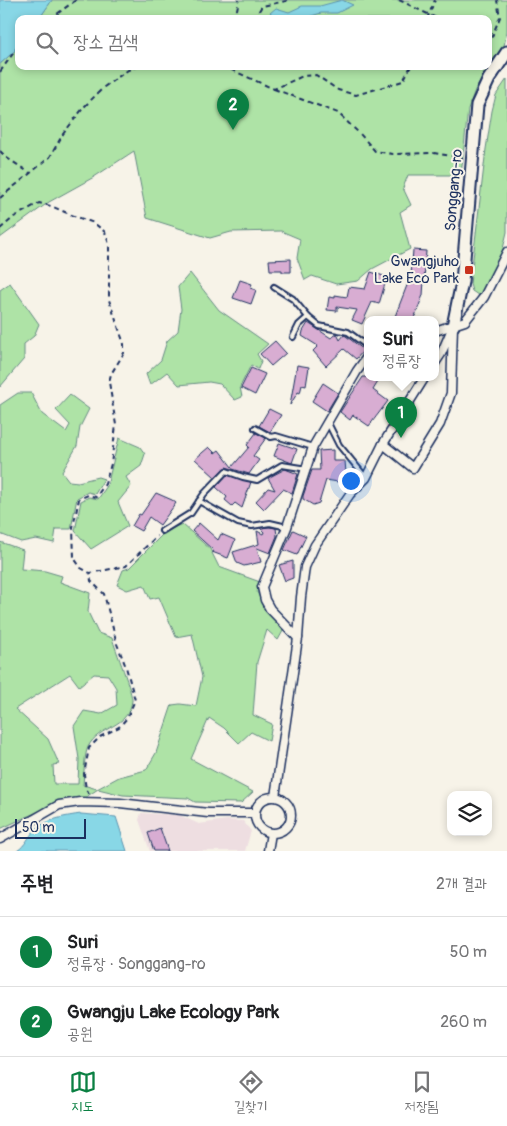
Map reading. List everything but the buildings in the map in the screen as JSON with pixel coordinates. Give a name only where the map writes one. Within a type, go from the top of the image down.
[{"type":"main road","name":"Songgang-ro","points":[[453,326],[462,282],[477,104],[489,79],[506,57]]},
{"type":"street","points":[[439,330],[465,321],[484,297],[507,252]]},
{"type":"street","points":[[439,357],[453,326]]},
{"type":"street","name":"Songgang-ro","points":[[383,444],[413,468],[440,424],[451,393],[453,326]]},
{"type":"street","points":[[298,638],[270,609],[262,587],[287,527],[313,447],[364,361]]},
{"type":"street","points":[[275,797],[298,638],[305,567],[315,545],[350,494],[366,478],[383,444],[422,381]]},
{"type":"street","points":[[275,797],[286,802],[292,813],[285,829],[280,832],[271,833],[262,830],[258,825],[255,813],[260,803],[275,797]]},
{"type":"street","points":[[0,839],[59,805],[80,802],[98,802],[208,813],[255,813]]},
{"type":"street","points":[[268,851],[271,833]]},
{"type":"lane","points":[[274,287],[293,299],[308,317],[319,326],[348,332],[364,344]]},
{"type":"lane","points":[[293,337],[299,325],[308,317]]},
{"type":"lane","points":[[328,423],[339,445],[366,478]]},
{"type":"lane","points":[[254,428],[271,437],[276,436],[313,447]]},
{"type":"lane","points":[[162,531],[191,513],[199,501],[226,471],[257,480],[282,465],[307,469]]},
{"type":"lane","points":[[199,501],[238,523],[252,526],[270,524],[287,527]]},
{"type":"path","points":[[55,15],[76,0]]},
{"type":"path","points":[[236,15],[239,0]]},
{"type":"path","points":[[256,15],[262,6],[291,0]]},
{"type":"path","points":[[398,0],[428,14],[435,0]]},
{"type":"path","points":[[492,36],[500,17],[496,0]]},
{"type":"path","points":[[0,72],[15,51]]},
{"type":"path","points":[[0,197],[50,157],[63,134],[84,107],[104,87],[128,70]]},
{"type":"path","points":[[231,70],[274,89],[338,113],[360,134],[374,151],[393,154],[434,153],[471,160]]},
{"type":"path","points":[[274,89],[303,76],[316,75],[338,90],[356,95],[403,81],[409,70]]},
{"type":"path","points":[[1,152],[30,173]]},
{"type":"path","points":[[0,229],[14,217],[39,203],[94,223],[105,232],[108,244],[108,300],[124,344],[124,353],[111,374],[109,382],[116,426],[111,464],[105,484],[96,497],[88,495],[79,499],[73,527],[74,558],[81,568],[90,573],[126,566],[162,531]]},
{"type":"path","points":[[90,573],[91,581],[104,594],[117,644],[126,667],[135,700],[127,718],[119,727],[100,737],[89,748],[84,774],[86,790],[98,802]]},
{"type":"shaded area","points":[[141,813],[179,815],[199,824],[227,820],[243,821],[251,831],[245,851],[150,851],[139,820]]},
{"type":"green space","points":[[52,0],[507,0],[507,31],[503,51],[492,64],[492,15],[42,15]]},
{"type":"green space","points":[[15,51],[15,70],[487,70],[475,90],[468,109],[461,175],[408,175],[403,188],[411,205],[400,212],[410,249],[372,269],[358,281],[336,284],[312,276],[305,280],[297,258],[300,239],[281,231],[231,232],[210,238],[147,218],[134,151],[94,177],[49,202],[0,238],[0,64]]},
{"type":"green space","points":[[507,79],[507,232],[502,253],[481,297],[472,291],[470,284],[486,149],[496,95]]},
{"type":"green space","points":[[190,273],[219,310],[268,344],[257,354],[261,361],[258,369],[251,365],[240,387],[242,397],[235,400],[220,384],[209,382],[179,385],[167,372],[150,385],[146,374],[161,360],[167,341],[178,331],[181,309],[178,287]]},
{"type":"green space","points":[[10,283],[39,324],[34,336],[24,344],[24,359],[0,387],[0,290]]},
{"type":"green space","points":[[18,393],[31,393],[42,414],[66,432],[70,425],[56,410],[70,395],[89,409],[80,427],[77,446],[62,472],[69,481],[78,482],[98,477],[104,479],[95,494],[88,492],[77,498],[71,529],[56,529],[54,543],[36,539],[21,542],[0,534],[0,405]]},
{"type":"green space","points":[[119,438],[140,447],[145,454],[141,466],[126,477],[131,486],[118,502],[128,526],[91,549],[75,531],[81,501],[89,497],[98,499],[107,486]]},
{"type":"green space","points":[[182,524],[210,549],[219,567],[260,582],[257,592],[264,606],[283,631],[278,640],[267,630],[257,662],[253,715],[272,724],[269,741],[251,732],[239,743],[224,728],[209,718],[191,759],[253,792],[241,803],[195,802],[188,798],[123,795],[98,789],[83,799],[61,801],[0,829],[0,542],[23,550],[21,569],[45,571],[62,576],[60,582],[90,593],[88,612],[98,633],[112,638],[132,701],[125,717],[99,734],[88,747],[83,785],[97,789],[119,777],[146,770],[156,753],[172,705],[196,706],[202,677],[192,634],[176,637],[159,597],[150,599],[144,585],[127,590],[117,585],[123,570],[129,568],[166,531]],"holes":[[[70,674],[79,686],[94,674],[108,675],[116,688],[117,705],[101,714],[84,711],[74,726],[79,759],[78,784],[54,784],[53,765],[59,764],[48,739],[15,709]]]},
{"type":"water","points":[[0,0],[52,0],[42,15],[15,15],[15,51],[0,64]]},
{"type":"water","points":[[342,0],[353,5],[337,13],[270,15],[270,13],[276,8],[289,12],[302,6],[320,6]]},
{"type":"water","points":[[81,814],[116,817],[127,851],[17,851],[35,830],[45,823]]},
{"type":"place","name":"Gwangju Lake Ecology Park","points":[[233,130]]},
{"type":"place","name":"Gwangjuho Lake Eco Park","points":[[469,270]]},
{"type":"place","name":"Suri","points":[[401,438]]}]
